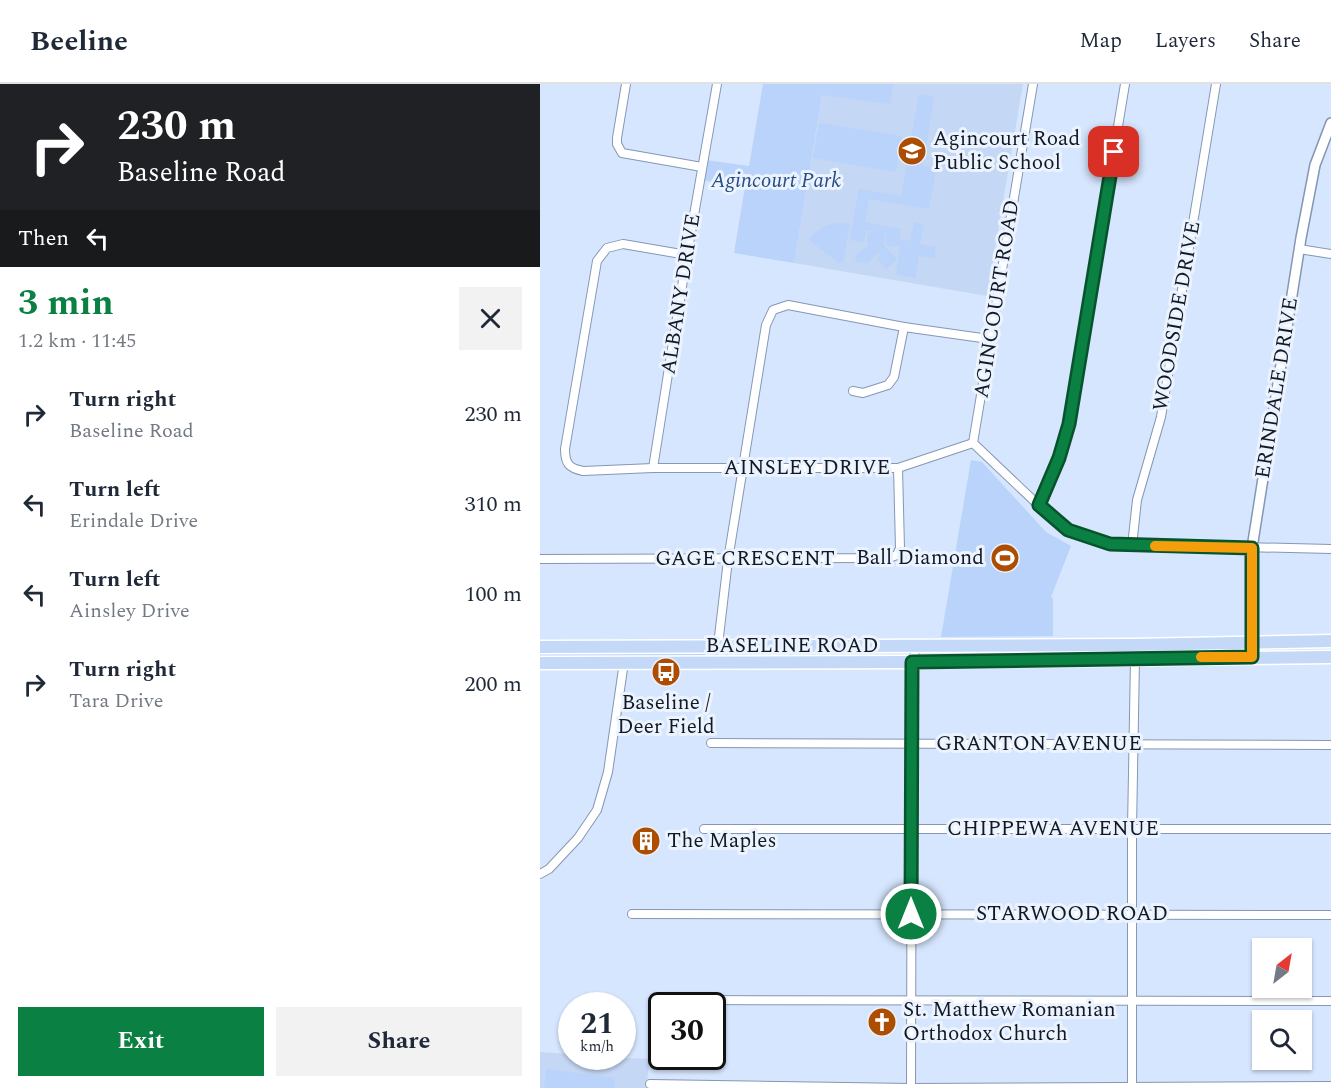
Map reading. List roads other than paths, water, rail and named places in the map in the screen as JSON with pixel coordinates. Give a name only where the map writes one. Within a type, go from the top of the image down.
[{"type":"main road","name":"BASELINE ROAD","points":[[540,647],[1253,644],[1331,641]]},
{"type":"main road","name":"BASELINE ROAD","points":[[540,663],[912,662],[1331,657]]},
{"type":"street","points":[[626,84],[617,144],[622,153],[702,167]]},
{"type":"street","name":"ALBANY DRIVE","points":[[653,468],[717,84]]},
{"type":"street","name":"AGINCOURT ROAD","points":[[973,443],[1033,84]]},
{"type":"street","points":[[1039,505],[1059,458],[1069,424],[1125,84]]},
{"type":"street","name":"WOODSIDE DRIVE","points":[[1132,546],[1137,500],[1161,417],[1216,84]]},
{"type":"street","name":"ERINDALE DRIVE","points":[[1252,657],[1252,548],[1299,249],[1315,165],[1331,123]]},
{"type":"street","name":"AINSLEY DRIVE","points":[[687,255],[623,244],[607,248],[597,261],[565,449],[568,465],[573,469],[583,471],[653,468],[898,468],[973,443]]},
{"type":"street","points":[[1299,249],[1331,254]]},
{"type":"street","points":[[718,645],[728,560],[766,325],[773,310],[788,305],[904,327],[989,339]]},
{"type":"street","points":[[853,392],[863,393],[888,385],[894,377],[904,327]]},
{"type":"street","points":[[973,443],[1068,530],[1110,544],[1331,549]]},
{"type":"street","name":"GAGE CRESCENT","points":[[540,559],[889,558],[897,555],[900,548],[898,468]]},
{"type":"street","points":[[911,1088],[911,744],[912,662],[916,646]]},
{"type":"street","points":[[1132,1088],[1132,829],[1135,659]]},
{"type":"street","points":[[540,874],[549,869],[578,838],[597,810],[608,772],[624,662]]},
{"type":"street","name":"GRANTON AVENUE","points":[[711,743],[1331,744]]},
{"type":"street","name":"CHIPPEWA AVENUE","points":[[704,829],[1331,828]]},
{"type":"street","name":"STARWOOD ROAD","points":[[632,914],[1331,915]]},
{"type":"street","points":[[726,1000],[1331,1001]]},
{"type":"street","points":[[650,1084],[911,1088],[1331,1086]]},
{"type":"place","name":"Agincourt Road Public School","points":[[912,151]]},
{"type":"place","name":"Ball Diamond","points":[[1005,558]]},
{"type":"place","name":"Baseline / Deer Field","points":[[666,672]]},
{"type":"place","name":"The Maples","points":[[646,841]]},
{"type":"place","name":"St. Matthew Romanian Orthodox Church","points":[[882,1022]]},
{"type":"park label","name":"Agincourt Park","points":[[776,181]]}]
